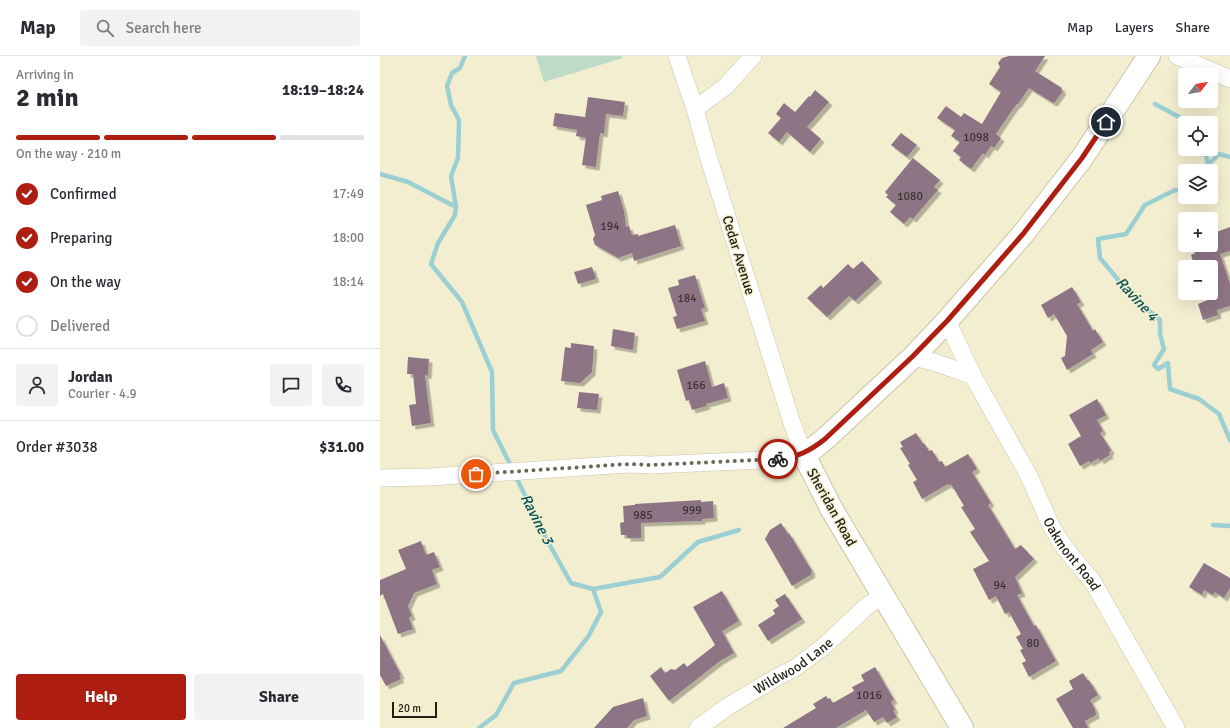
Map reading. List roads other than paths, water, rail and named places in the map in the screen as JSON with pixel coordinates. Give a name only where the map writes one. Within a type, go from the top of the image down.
[{"type":"street","name":"Cedar Avenue","points":[[677,56],[696,109],[708,156],[803,454]]},
{"type":"street","points":[[696,109],[726,86],[752,56]]},
{"type":"street","name":"Sheridan Road","points":[[962,728],[831,508],[803,454],[811,450],[825,439],[912,357],[947,321],[1023,234],[1082,158],[1149,56]]},
{"type":"street","points":[[1177,56],[1230,78]]},
{"type":"street","name":"Oakmont Road","points":[[947,321],[973,376],[1028,476],[1051,526],[1064,547],[1093,582],[1176,728]]},
{"type":"street","points":[[912,357],[934,362],[973,376]]},
{"type":"street","points":[[380,478],[430,477],[629,464],[650,465],[784,459],[803,454]]},
{"type":"street","name":"Wildwood Lane","points":[[698,728],[727,707],[779,676],[796,668],[823,647],[867,606],[883,596]]},
{"type":"waterway","name":"Ravine 3","points":[[465,56],[460,68],[452,73],[447,86],[451,105],[459,120],[458,158],[451,176],[456,207],[455,215],[438,243],[431,264],[462,302],[492,372],[493,430],[512,468]]},
{"type":"waterway","name":"Ravine 4","points":[[1155,104],[1178,116]]},
{"type":"waterway","points":[[1208,163],[1219,154],[1230,157]]},
{"type":"waterway","name":"Ravine 4","points":[[1206,156],[1208,164]]},
{"type":"waterway","name":"Ravine 3","points":[[380,174],[408,182],[456,207]]},
{"type":"waterway","name":"Ravine 4","points":[[1178,190],[1145,205],[1126,234],[1098,239],[1100,258],[1130,294],[1160,320],[1160,334],[1164,349],[1154,365],[1158,369],[1168,363],[1170,389],[1199,399],[1219,414],[1230,440]]},
{"type":"waterway","name":"Ravine 3","points":[[479,728],[496,715],[514,683],[561,671],[588,637],[601,612],[593,589],[571,583],[548,542],[515,475]]},
{"type":"waterway","points":[[1213,525],[1230,526]]},
{"type":"waterway","points":[[593,589],[660,577],[698,542],[739,530]]}]
